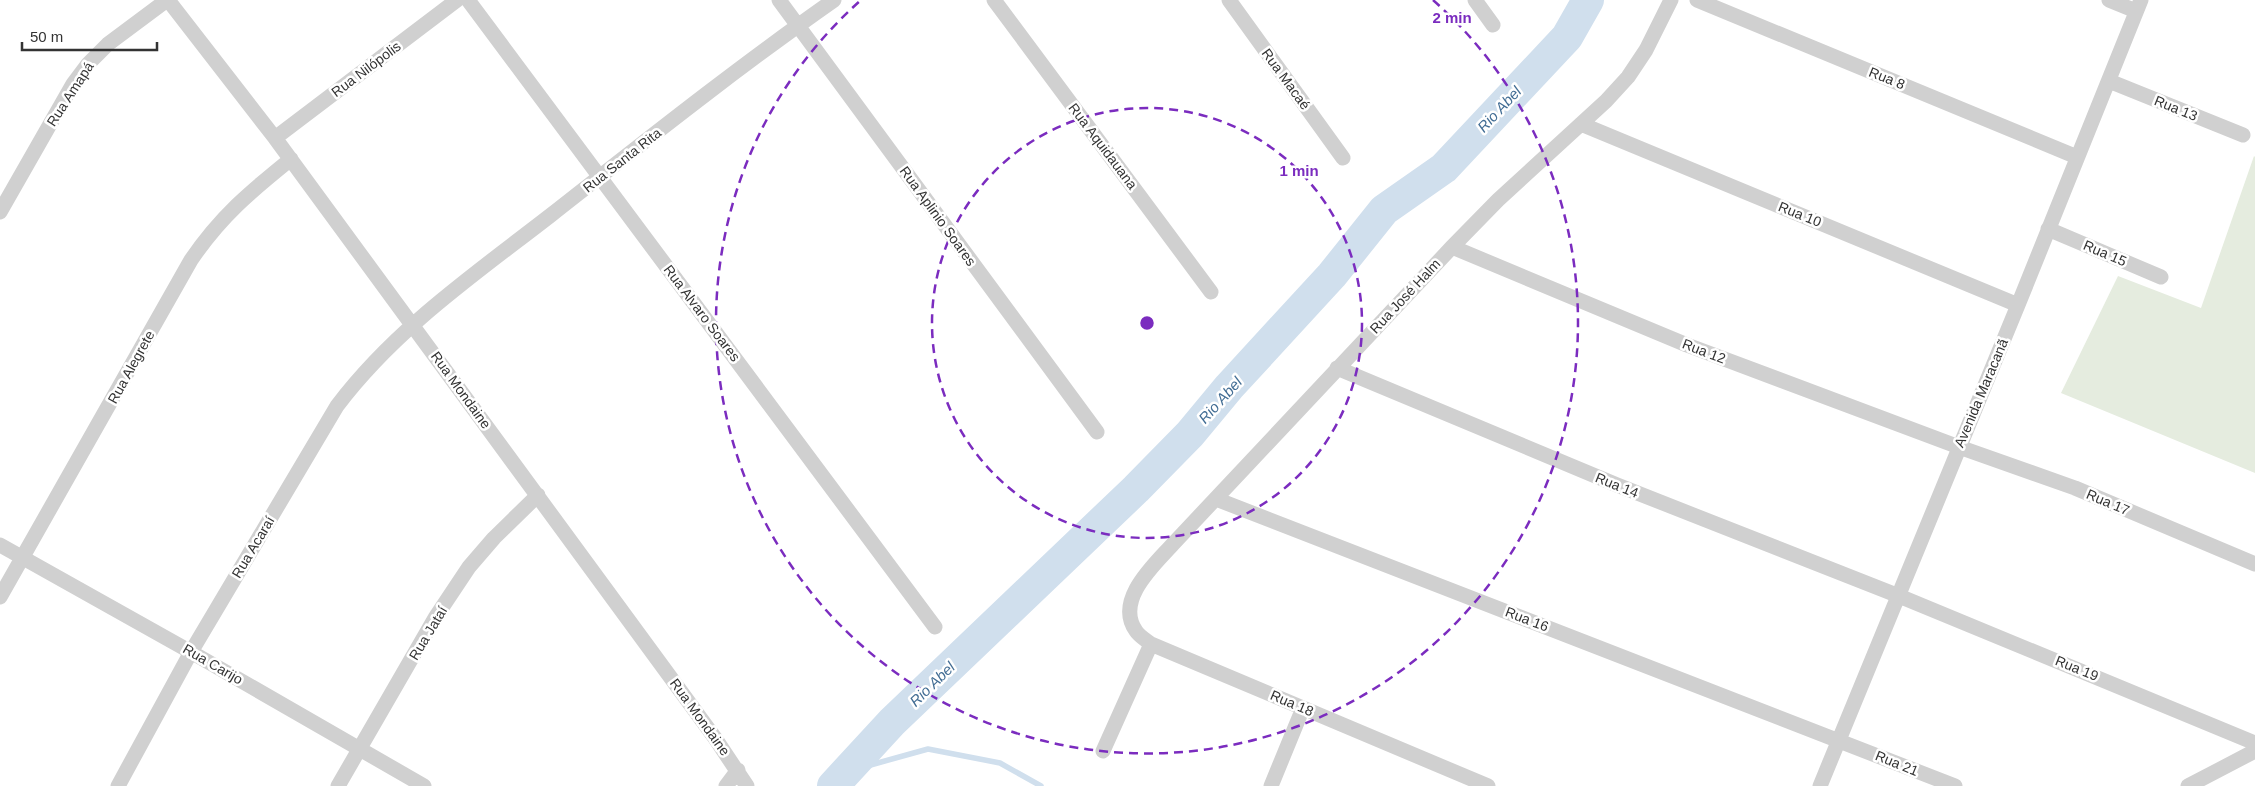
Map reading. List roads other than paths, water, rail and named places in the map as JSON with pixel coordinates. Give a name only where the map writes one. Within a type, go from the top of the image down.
[{"type":"street","name":"Rua Mondaine","points":[[168,0],[291,159],[538,495],[738,770],[747,786]]},
{"type":"street","name":"Rua Amapá","points":[[0,212],[73,84],[88,64],[108,44],[168,0]]},
{"type":"street","name":"Rua Nilópolis","points":[[275,138],[457,0]]},
{"type":"street","name":"Rua Alvaro Soares","points":[[468,0],[601,176],[935,627]]},
{"type":"street","name":"Rua Aplinio Soares","points":[[779,0],[1097,432]]},
{"type":"street","name":"Rua Santa Rita","points":[[412,324],[797,25],[834,0]]},
{"type":"street","name":"Rua Aquidauana","points":[[994,0],[1211,292]]},
{"type":"street","name":"Rua Macaé","points":[[1229,0],[1343,158]]},
{"type":"street","points":[[1475,0],[1493,25]]},
{"type":"street","name":"Rua José Halm","points":[[1133,592],[1145,575],[1216,498],[1452,247],[1498,200],[1581,124],[1628,77],[1646,50],[1671,0]]},
{"type":"street","name":"Rua 8","points":[[1697,0],[2077,157]]},
{"type":"street","points":[[2109,0],[2139,6]]},
{"type":"street","name":"Avenida Maracanã","points":[[1820,786],[2139,6]]},
{"type":"street","name":"Rua 13","points":[[2109,81],[2243,135]]},
{"type":"street","name":"Rua 10","points":[[1581,124],[2018,304]]},
{"type":"street","name":"Rua Alegrete","points":[[0,597],[186,269],[205,239],[241,199],[291,159]]},
{"type":"street","name":"Rua 15","points":[[2048,229],[2162,277]]},
{"type":"street","name":"Rua 12","points":[[1452,247],[1687,345],[1959,447]]},
{"type":"street","name":"Rua Acaraí","points":[[118,786],[191,652],[337,406],[353,384],[412,324]]},
{"type":"street","name":"Rua 14","points":[[1337,368],[1617,485],[1899,596]]},
{"type":"street","name":"Rua 17","points":[[1959,447],[2075,488],[2255,564]]},
{"type":"street","name":"Rua Jataí","points":[[338,786],[435,618],[469,567],[494,538],[538,495]]},
{"type":"street","name":"Rua 16","points":[[1216,498],[1838,739]]},
{"type":"street","name":"Rua Carijo","points":[[0,545],[361,748],[424,786]]},
{"type":"street","name":"Rua 18","points":[[1133,592],[1130,613],[1135,630],[1151,644],[1488,786]]},
{"type":"street","name":"Rua 19","points":[[1899,596],[2255,743]]},
{"type":"street","points":[[1102,751],[1151,644]]},
{"type":"street","points":[[1271,786],[1303,708]]},
{"type":"street","name":"Rua 21","points":[[1838,739],[1955,786]]},
{"type":"street","points":[[2188,786],[2255,751]]},
{"type":"street","points":[[726,786],[738,770]]},
{"type":"waterway","name":"Rio Abel","points":[[833,786],[892,722],[1136,489],[1190,434],[1229,387],[1332,275],[1384,210],[1444,168],[1567,37],[1588,0]]},
{"type":"waterway","points":[[843,786],[867,766],[928,749],[1000,763],[1041,786]]}]
